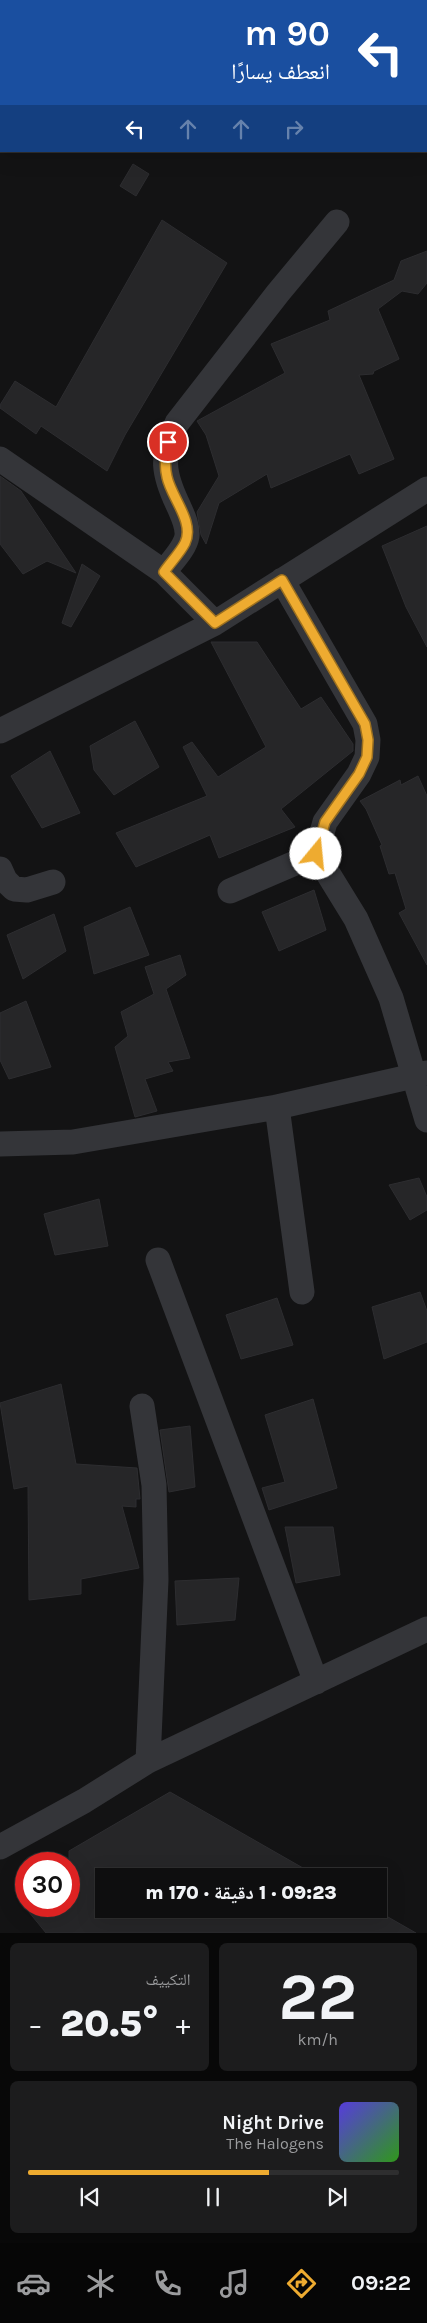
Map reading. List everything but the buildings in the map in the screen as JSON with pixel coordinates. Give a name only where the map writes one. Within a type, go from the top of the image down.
[{"type":"street","points":[[164,572],[185,544],[187,535],[186,521],[167,479],[164,464],[168,442],[177,423],[278,293],[337,222]]},
{"type":"street","points":[[0,459],[164,572],[215,623]]},
{"type":"street","points":[[0,731],[215,623],[427,489]]},
{"type":"street","points":[[282,580],[365,724],[368,740],[367,757],[359,774],[325,822],[316,854],[356,919],[391,998],[421,1075],[427,1120]]},
{"type":"street","points":[[230,891],[316,854]]},
{"type":"street","points":[[0,869],[5,880],[14,889],[27,890],[52,882]]},
{"type":"street","points":[[0,1144],[73,1142],[277,1107],[421,1075]]},
{"type":"street","points":[[277,1107],[302,1292]]},
{"type":"street","points":[[158,1260],[316,1682]]},
{"type":"street","points":[[142,1406],[154,1485],[156,1570],[148,1761]]},
{"type":"street","points":[[0,1847],[84,1802],[148,1761],[427,1629]]},
{"type":"route","points":[[168,442],[164,464],[167,479],[186,521],[187,535],[185,544],[164,572],[215,623],[282,580],[365,724],[368,740],[367,757],[359,774],[325,822],[316,854]]}]
